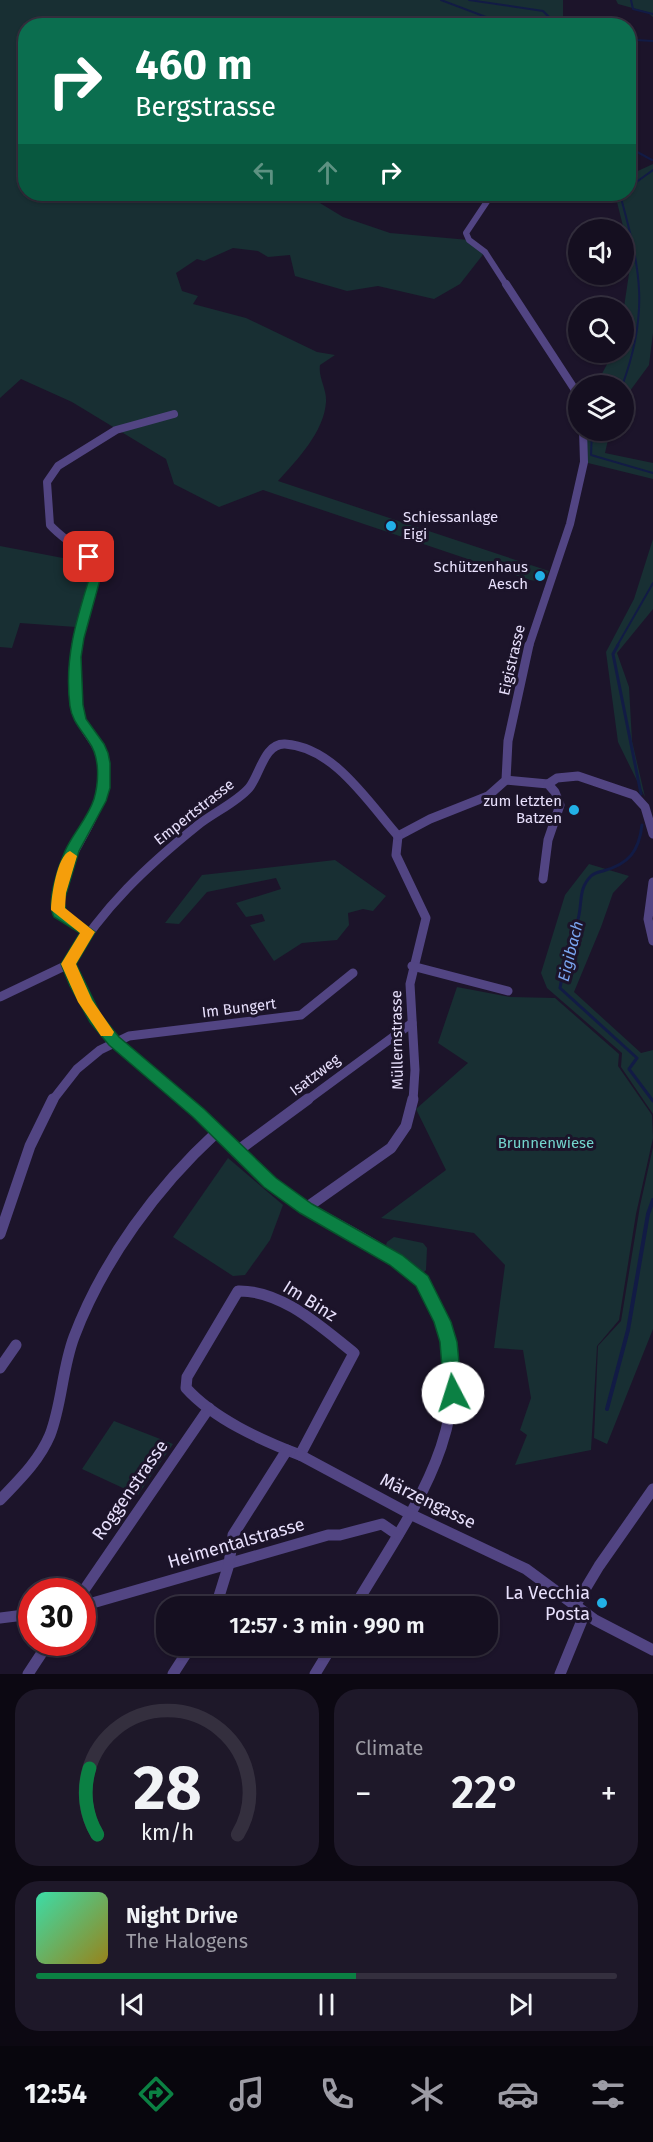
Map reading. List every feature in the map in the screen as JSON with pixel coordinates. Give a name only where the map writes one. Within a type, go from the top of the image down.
[{"type":"street","points":[[487,201],[466,232],[469,240],[484,252],[568,379]]},
{"type":"street","points":[[88,932],[59,914],[57,901],[72,851],[100,801],[103,788],[104,763],[101,753],[80,720],[76,705],[77,638],[95,576],[95,566],[84,551],[51,525],[48,520],[47,482],[62,463],[116,429],[174,414]]},
{"type":"street","name":"Eigistrasse","points":[[506,780],[508,741],[531,632],[570,524],[584,462],[583,441]]},
{"type":"street","name":"Empertstrasse","points":[[69,964],[88,932],[106,915],[127,886],[199,824],[249,788],[271,749],[281,744],[299,746],[334,764],[398,836]]},
{"type":"street","points":[[548,784],[554,778],[564,774],[574,774],[634,795],[645,805],[653,834]]},
{"type":"street","points":[[398,836],[430,819],[488,796],[506,780],[548,784],[559,795],[562,810],[548,840],[543,879]]},
{"type":"street","name":"Müllernstrasse","points":[[306,1208],[334,1186],[386,1152],[405,1130],[415,1086],[410,995],[412,966],[426,918],[396,855],[398,836]]},
{"type":"street","points":[[653,882],[648,919],[653,941]]},
{"type":"street","points":[[0,997],[69,964],[85,1002],[114,1041],[199,1113],[236,1152],[270,1182],[306,1208],[375,1246],[406,1267],[428,1290],[449,1342],[453,1393],[449,1423],[440,1454],[410,1514],[362,1596]]},
{"type":"street","points":[[412,966],[508,991]]},
{"type":"street","name":"Im Bungert","points":[[114,1041],[129,1036],[301,1015],[353,973]]},
{"type":"street","name":"Isatzweg","points":[[236,1152],[412,1023]]},
{"type":"street","points":[[0,1234],[42,1116],[59,1089],[80,1067],[91,1056],[114,1041]]},
{"type":"street","points":[[0,1500],[27,1472],[44,1448],[54,1424],[66,1362],[98,1286],[128,1237],[170,1182],[201,1144],[217,1132]]},
{"type":"street","name":"Im Binz","points":[[186,1388],[187,1377],[238,1291],[248,1288],[302,1314],[354,1353],[300,1455]]},
{"type":"street","points":[[0,1368],[16,1345]]},
{"type":"street","name":"Märzengasse","points":[[186,1388],[192,1396],[209,1408],[287,1450],[410,1514],[526,1569],[595,1620],[653,1650]]},
{"type":"street","name":"Roggenstrasse","points":[[92,1578],[133,1515],[209,1408]]},
{"type":"street","points":[[219,1596],[229,1564],[233,1535],[287,1450]]},
{"type":"street","points":[[560,1674],[580,1609],[604,1558],[653,1489]]},
{"type":"street","name":"Heimentalstrasse","points":[[96,1602],[328,1535],[340,1535],[382,1524],[398,1535]]},
{"type":"street","points":[[0,1618],[18,1616]]},
{"type":"street","points":[[28,1674],[40,1656]]},
{"type":"street","points":[[172,1674],[184,1656]]},
{"type":"street","points":[[315,1674],[326,1656]]},
{"type":"green space","points":[[0,0],[563,0],[563,18],[18,18],[18,201],[317,201],[343,217],[390,233],[469,240],[485,252],[460,284],[434,299],[378,286],[347,291],[295,276],[290,255],[268,257],[258,251],[233,248],[204,261],[197,259],[176,273],[182,291],[198,296],[193,304],[246,318],[317,352],[335,355],[320,365],[326,402],[320,424],[308,445],[278,481],[549,571],[543,582],[530,580],[263,490],[219,507],[174,484],[166,459],[72,402],[21,379],[0,398]]},
{"type":"green space","points":[[616,0],[653,0],[653,17],[647,12],[618,4]]},
{"type":"green space","points":[[653,164],[653,333],[649,365],[634,385],[634,375],[601,375],[608,363],[634,363],[634,297],[626,297],[627,285],[634,285],[634,219],[621,219],[617,201],[636,201],[636,172]]},
{"type":"green space","points":[[583,441],[608,441],[605,453],[653,463],[653,479],[584,462]]},
{"type":"green space","points":[[653,539],[653,609],[617,653],[629,687],[632,741],[645,797],[618,742],[606,652],[634,599]]},
{"type":"green space","points":[[0,546],[89,563],[89,587],[76,627],[20,623],[12,648],[0,647]]},
{"type":"green space","points":[[335,860],[386,896],[373,911],[363,909],[348,913],[349,925],[337,940],[302,943],[274,961],[250,925],[265,921],[262,914],[246,917],[236,903],[281,889],[276,878],[207,892],[179,924],[165,923],[202,875]]},
{"type":"green space","points":[[589,864],[629,876],[613,893],[574,992],[641,1053],[653,1050],[653,1114],[621,1067],[622,1053],[547,988],[541,973],[565,895]]},
{"type":"green space","name":"Brunnenwiese","points":[[457,987],[510,997],[555,998],[619,1054],[618,1066],[652,1115],[653,1138],[636,1214],[619,1320],[597,1346],[591,1450],[515,1465],[527,1435],[520,1430],[531,1398],[523,1350],[494,1348],[505,1265],[474,1233],[381,1218],[446,1170],[416,1109],[468,1063],[438,1043]]},
{"type":"green space","points":[[653,1147],[653,1329],[607,1444],[594,1438],[598,1346],[621,1321],[640,1206]]},
{"type":"green space","points":[[228,1158],[283,1205],[270,1240],[245,1275],[233,1276],[173,1237]]},
{"type":"green space","points":[[394,1237],[423,1243],[427,1248],[426,1270],[423,1273],[386,1245]]},
{"type":"green space","points":[[114,1421],[173,1444],[138,1495],[82,1469]]},
{"type":"waterway","points":[[441,0],[489,18]]},
{"type":"waterway","points":[[469,0],[543,11],[550,18]]},
{"type":"waterway","name":"Eigibach","points":[[631,0],[633,9],[653,14]]},
{"type":"waterway","points":[[636,40],[653,41]]},
{"type":"waterway","points":[[636,151],[652,160]]},
{"type":"waterway","name":"Eigibach","points":[[636,182],[653,170]]},
{"type":"waterway","name":"Eigibach","points":[[622,201],[633,248],[639,292],[636,336],[626,375]]},
{"type":"waterway","name":"Eigibach","points":[[592,441],[591,455],[653,473]]},
{"type":"waterway","name":"Eigibach","points":[[617,646],[653,583]]},
{"type":"waterway","name":"Eigibach","points":[[618,645],[613,654],[641,794]]},
{"type":"waterway","name":"Eigibach","points":[[642,825],[641,834],[631,855],[620,865],[592,875],[584,885],[577,924],[560,988],[637,1058],[629,1069],[653,1101]]},
{"type":"waterway","name":"Eigibach","points":[[607,1409],[628,1330],[648,1214],[653,1200]]},
{"type":"slow traffic","points":[[70,856],[57,901],[58,910],[59,914],[88,932],[69,964],[85,1002],[107,1032]]},
{"type":"place","name":"Schiessanlage Eigi","points":[[391,526]]},
{"type":"place","name":"Schützenhaus Aesch","points":[[540,576]]},
{"type":"place","name":"zum letzten Batzen","points":[[574,810]]},
{"type":"place","name":"La Vecchia Posta","points":[[602,1603]]},
{"type":"route","points":[[89,557],[95,566],[95,576],[77,638],[76,705],[80,720],[101,753],[104,763],[103,788],[100,801],[72,851],[57,901],[59,914],[88,932],[69,964],[78,986],[85,1002],[114,1041],[199,1113],[236,1152],[270,1182],[306,1208],[396,1260],[422,1281],[428,1290],[449,1342],[453,1393]]}]
